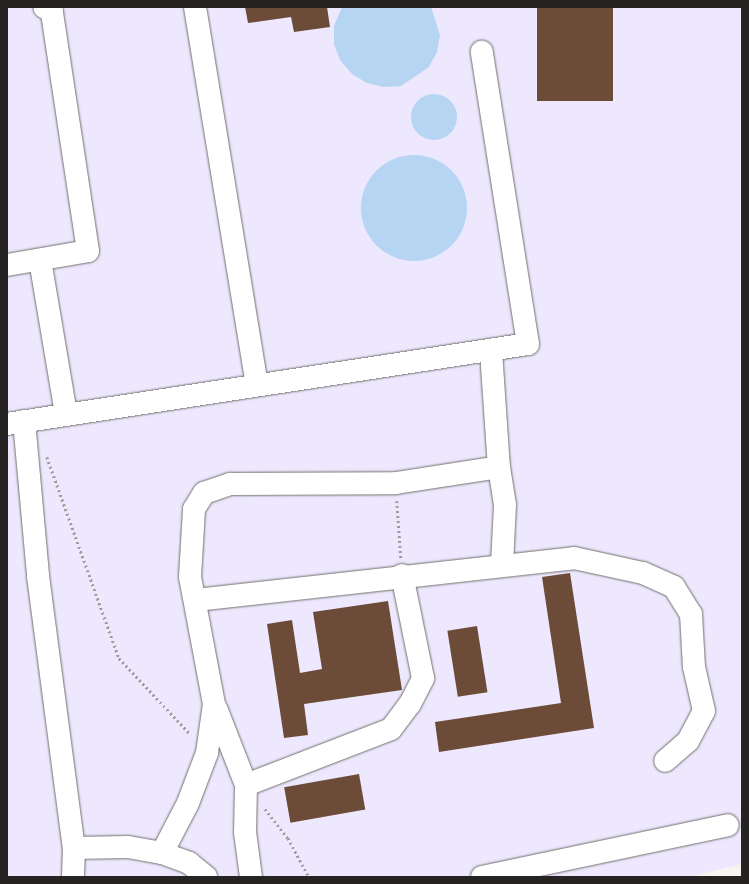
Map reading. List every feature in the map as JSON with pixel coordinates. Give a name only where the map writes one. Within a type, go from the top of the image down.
[{"type":"lane","points":[[195,7],[258,385]]},
{"type":"lane","points":[[7,265],[88,252],[50,9]]},
{"type":"lane","points":[[73,877],[74,848],[16,422],[491,351],[528,344],[482,52]]},
{"type":"lane","points":[[40,260],[66,414]]},
{"type":"lane","points":[[491,351],[499,467],[505,505],[502,564]]},
{"type":"lane","points":[[251,877],[245,832],[246,786],[214,704],[196,600],[190,577],[194,509],[204,493],[230,484],[396,483],[499,467]]},
{"type":"lane","points":[[196,600],[402,575],[574,558],[643,573],[674,587],[691,614],[694,667],[704,711],[688,741],[665,762]]},
{"type":"lane","points":[[246,786],[391,729],[410,704],[423,678],[402,575]]},
{"type":"lane","points":[[162,853],[188,802],[207,753],[214,704]]},
{"type":"lane","points":[[482,877],[728,825]]},
{"type":"lane","points":[[74,848],[128,848],[162,853],[189,863],[206,877]]},
{"type":"path","points":[[43,450],[119,658],[207,753]]},
{"type":"path","points":[[396,483],[402,575]]},
{"type":"path","points":[[246,786],[288,838],[309,877]]},
{"type":"shaded area","points":[[7,7],[742,7],[742,864],[689,877],[7,877]]},
{"type":"water","points":[[342,7],[431,7],[440,35],[437,52],[429,67],[401,86],[383,87],[367,83],[352,74],[340,60],[334,44],[334,26]]},
{"type":"water","points":[[439,94],[451,100],[456,108],[456,126],[451,134],[443,139],[429,140],[417,134],[412,126],[411,112],[417,100],[425,95]]},
{"type":"water","points":[[414,155],[434,159],[451,171],[463,188],[467,208],[463,228],[451,245],[434,257],[414,261],[394,257],[377,245],[365,228],[361,208],[365,188],[377,171],[394,159]]},
{"type":"building","points":[[245,7],[327,7],[330,27],[294,32],[291,17],[248,23]]},
{"type":"building","points":[[537,7],[613,7],[613,101],[537,101]]},
{"type":"building","points":[[570,573],[594,728],[439,752],[435,722],[561,703],[542,577]]},
{"type":"building","points":[[388,601],[402,690],[304,704],[308,735],[284,738],[267,624],[292,620],[300,673],[322,669],[313,612]]},
{"type":"building","points":[[477,626],[487,692],[458,697],[447,631]]},
{"type":"building","points":[[359,774],[365,809],[290,823],[284,787]]}]
